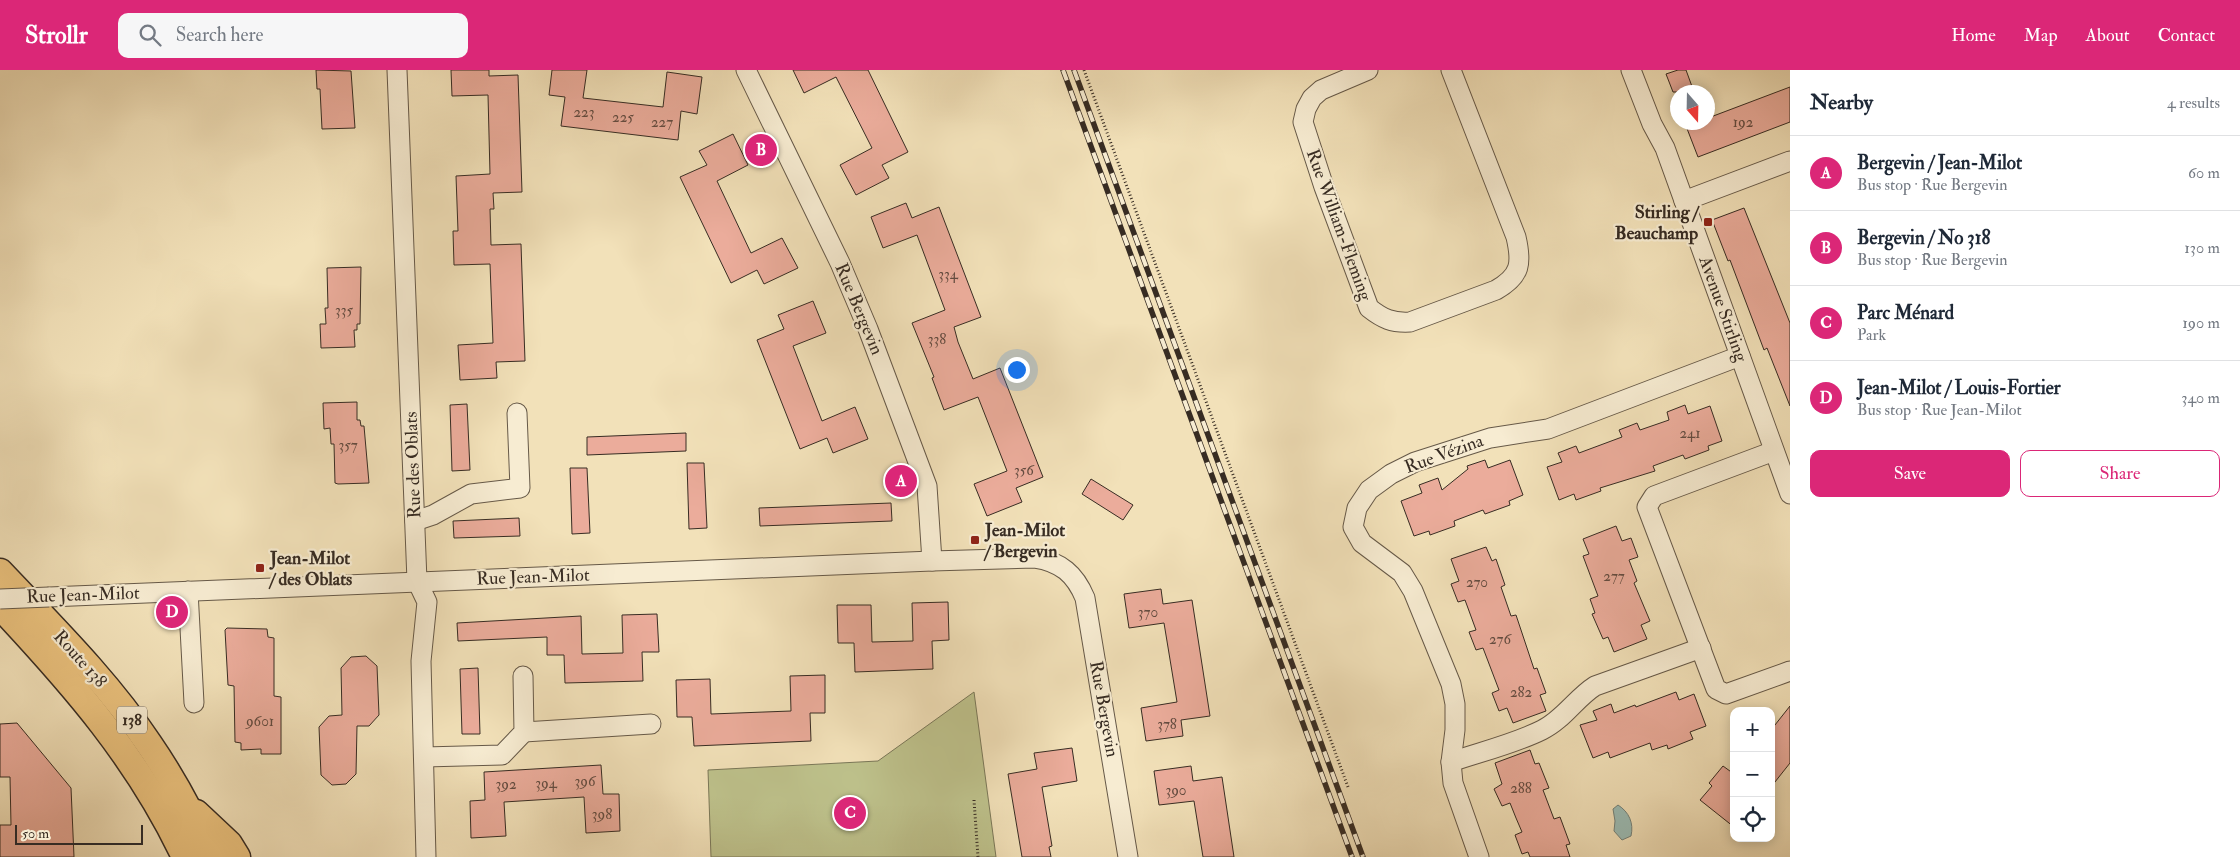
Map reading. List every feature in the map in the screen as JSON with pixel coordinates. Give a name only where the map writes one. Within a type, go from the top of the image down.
[{"type":"highway","name":"Route 138","points":[[0,572],[76,653],[133,722],[161,762],[185,857]]},
{"type":"highway","name":"Route 138","points":[[0,606],[94,710],[138,772],[173,807],[211,857]]},
{"type":"highway","points":[[170,857],[173,807]]},
{"type":"highway","points":[[173,807],[229,844],[237,857]]},
{"type":"street","name":"Rue des Oblats","points":[[397,70],[417,581],[426,602],[421,661],[426,857]]},
{"type":"street","name":"Rue Bergevin","points":[[746,70],[840,263],[868,329],[927,486],[932,561]]},
{"type":"street","name":"Rue William-Fleming","points":[[1368,70],[1321,90],[1312,98],[1306,109],[1303,122],[1324,187],[1369,308],[1382,318],[1396,322],[1410,322],[1496,290],[1510,282],[1519,267],[1520,253],[1516,236],[1451,70]]},
{"type":"street","name":"Avenue Stirling","points":[[1631,70],[1652,124],[1665,148],[1790,494]]},
{"type":"street","points":[[1684,201],[1790,161]]},
{"type":"street","name":"Rue Vézina","points":[[1479,857],[1453,783],[1451,762],[1455,730],[1455,704],[1451,684],[1413,591],[1402,574],[1362,543],[1353,527],[1357,508],[1369,490],[1391,474],[1415,462],[1490,438],[1548,429],[1740,356]]},
{"type":"street","points":[[415,521],[433,515],[471,494],[520,488],[517,413]]},
{"type":"street","points":[[1774,451],[1654,496],[1646,507],[1716,689],[1726,694],[1790,671]]},
{"type":"street","name":"Rue Jean-Milot","points":[[0,599],[932,561],[1035,558],[1064,567]]},
{"type":"street","name":"Rue Bergevin","points":[[1064,567],[1080,586],[1085,598],[1128,857]]},
{"type":"street","points":[[188,591],[194,703]]},
{"type":"street","points":[[1451,762],[1543,730],[1556,720],[1580,695],[1595,686],[1701,648]]},
{"type":"street","points":[[523,676],[524,732]]},
{"type":"street","points":[[424,757],[502,755],[524,732],[650,724]]},
{"type":"path","points":[[1084,70],[1348,787]]},
{"type":"path","points":[[974,800],[978,857]]},
{"type":"green space","points":[[974,692],[996,857],[711,857],[708,770],[878,761]]},
{"type":"water","points":[[1618,805],[1628,814],[1632,827],[1631,836],[1622,840],[1614,831],[1613,809]]},
{"type":"building","points":[[316,70],[351,71],[355,128],[322,129],[320,89],[317,89]]},
{"type":"building","points":[[451,70],[489,70],[489,76],[518,75],[522,192],[493,193],[494,209],[490,209],[491,245],[521,244],[525,361],[496,362],[497,378],[460,380],[458,345],[493,343],[490,264],[454,265],[453,231],[458,231],[456,176],[490,174],[488,95],[452,96]]},
{"type":"building","points":[[552,70],[587,70],[583,98],[663,107],[667,72],[702,77],[697,114],[681,111],[678,140],[561,126],[565,97],[549,95]]},
{"type":"building","points":[[793,70],[868,70],[908,152],[882,165],[889,178],[856,195],[840,165],[872,148],[836,77],[804,93]]},
{"type":"building","points":[[1678,70],[1686,70],[1691,85],[1670,85],[1666,74]]},
{"type":"building","points":[[1790,87],[1790,122],[1698,157],[1688,130],[1715,130],[1715,115]]},
{"type":"building","points":[[733,134],[748,165],[717,181],[751,253],[782,238],[798,268],[764,284],[757,270],[731,283],[680,177],[707,165],[699,151]]},
{"type":"building","points":[[906,203],[912,218],[939,207],[981,317],[954,327],[958,342],[973,379],[1000,368],[1043,477],[1016,488],[1022,502],[987,516],[974,484],[1007,471],[978,397],[944,410],[932,378],[934,377],[912,323],[945,310],[917,235],[883,248],[871,217]]},
{"type":"building","points":[[1744,208],[1790,323],[1790,406],[1767,348],[1764,350],[1730,260],[1728,261],[1712,220]]},
{"type":"building","points":[[361,267],[360,324],[357,324],[357,330],[354,330],[355,347],[321,348],[320,324],[326,324],[325,308],[328,308],[327,268]]},
{"type":"building","points":[[813,301],[826,333],[793,346],[822,421],[855,407],[868,439],[833,453],[827,438],[800,449],[757,340],[784,329],[778,315]]},
{"type":"building","points":[[357,402],[357,420],[360,420],[361,426],[364,426],[369,483],[338,484],[335,483],[334,444],[331,444],[330,428],[324,429],[323,403]]},
{"type":"building","points":[[467,404],[470,470],[452,471],[450,405]]},
{"type":"building","points":[[1685,405],[1688,414],[1710,406],[1722,441],[1708,446],[1709,450],[1685,459],[1683,455],[1653,466],[1655,471],[1600,488],[1601,491],[1576,500],[1574,494],[1559,500],[1547,467],[1562,462],[1558,453],[1576,446],[1579,453],[1622,437],[1619,430],[1637,423],[1640,430],[1669,420],[1667,412]]},
{"type":"building","points":[[686,433],[686,451],[587,455],[587,437]]},
{"type":"building","points":[[1485,460],[1488,468],[1510,460],[1523,495],[1509,501],[1510,505],[1485,514],[1483,510],[1454,521],[1455,526],[1430,535],[1429,531],[1414,536],[1401,501],[1422,493],[1419,485],[1438,478],[1442,490],[1468,469],[1467,466]]},
{"type":"building","points":[[687,463],[704,463],[707,528],[689,529]]},
{"type":"building","points":[[570,468],[587,468],[590,533],[572,534]]},
{"type":"building","points":[[1091,479],[1133,505],[1123,520],[1082,494]]},
{"type":"building","points":[[891,503],[892,521],[760,526],[759,508]]},
{"type":"building","points":[[519,518],[520,536],[454,538],[453,521]]},
{"type":"building","points":[[1616,526],[1622,541],[1631,538],[1638,557],[1629,560],[1637,581],[1634,583],[1650,621],[1641,625],[1647,639],[1614,652],[1608,637],[1603,639],[1592,614],[1595,613],[1590,599],[1598,596],[1583,556],[1589,554],[1583,539]]},
{"type":"building","points":[[1486,547],[1492,561],[1496,559],[1505,585],[1501,587],[1511,616],[1516,615],[1534,669],[1537,668],[1546,693],[1540,695],[1546,711],[1513,723],[1507,708],[1499,711],[1492,693],[1499,690],[1483,648],[1476,650],[1469,632],[1476,630],[1465,600],[1458,602],[1451,584],[1459,581],[1451,559]]},
{"type":"building","points":[[1161,589],[1163,604],[1192,600],[1210,716],[1181,720],[1183,736],[1146,741],[1141,708],[1177,702],[1164,623],[1129,628],[1124,594]]},
{"type":"building","points":[[948,602],[949,640],[932,641],[933,669],[855,672],[854,643],[838,643],[837,605],[871,605],[872,642],[913,641],[912,603]]},
{"type":"building","points":[[657,614],[659,652],[642,652],[643,681],[565,683],[564,655],[547,655],[547,637],[458,641],[457,623],[581,616],[582,654],[623,653],[622,615]]},
{"type":"building","points":[[227,628],[267,629],[268,637],[274,638],[274,696],[281,697],[281,754],[261,754],[261,749],[241,750],[241,743],[235,742],[234,686],[228,685],[225,630]]},
{"type":"building","points":[[366,656],[377,666],[379,715],[369,726],[357,726],[356,774],[346,784],[332,785],[321,775],[319,727],[329,716],[342,715],[341,668],[351,657]]},
{"type":"building","points":[[478,668],[480,734],[462,734],[460,669]]},
{"type":"building","points":[[825,675],[825,713],[810,713],[811,741],[694,746],[692,717],[677,717],[676,680],[710,679],[711,714],[791,711],[790,676]]},
{"type":"building","points":[[1676,692],[1679,700],[1694,694],[1706,726],[1690,732],[1693,739],[1668,749],[1667,745],[1652,750],[1650,743],[1610,758],[1608,752],[1593,758],[1580,725],[1597,720],[1593,711],[1611,704],[1614,713]]},
{"type":"building","points":[[1790,706],[1790,763],[1775,782],[1775,752],[1775,725]]},
{"type":"building","points":[[17,723],[71,788],[74,857],[0,857],[0,825],[11,825],[10,777],[0,777],[0,724]]},
{"type":"building","points":[[1072,748],[1077,781],[1042,787],[1052,846],[1049,847],[1051,857],[1022,857],[1008,774],[1037,769],[1034,753]]},
{"type":"building","points":[[1530,750],[1535,764],[1539,763],[1549,788],[1543,790],[1554,819],[1560,817],[1570,844],[1566,845],[1570,857],[1530,857],[1528,852],[1522,854],[1515,835],[1522,832],[1510,803],[1502,806],[1494,789],[1502,784],[1495,763]]},
{"type":"building","points":[[601,765],[603,794],[619,794],[620,831],[586,833],[584,797],[504,802],[506,836],[471,838],[470,801],[485,800],[484,772]]},
{"type":"building","points":[[1191,766],[1193,781],[1222,777],[1234,857],[1203,857],[1194,801],[1159,805],[1154,771]]},
{"type":"building","points":[[1723,766],[1730,771],[1730,824],[1700,800],[1712,786],[1709,783]]},
{"type":"railway","points":[[1063,70],[1352,857]]},
{"type":"railway","points":[[1074,70],[1363,857]]},
{"type":"place","name":"Bergevin / No 318","points":[[761,150]]},
{"type":"place","name":"Stirling / Beauchamp","points":[[1708,222]]},
{"type":"place","name":"Bergevin / Jean-Milot","points":[[901,481]]},
{"type":"place","name":"Jean-Milot / Bergevin","points":[[975,540]]},
{"type":"place","name":"Jean-Milot / des Oblats","points":[[260,568]]},
{"type":"place","name":"Jean-Milot / Louis-Fortier","points":[[172,612]]},
{"type":"place","name":"Parc Ménard","points":[[850,813]]}]
